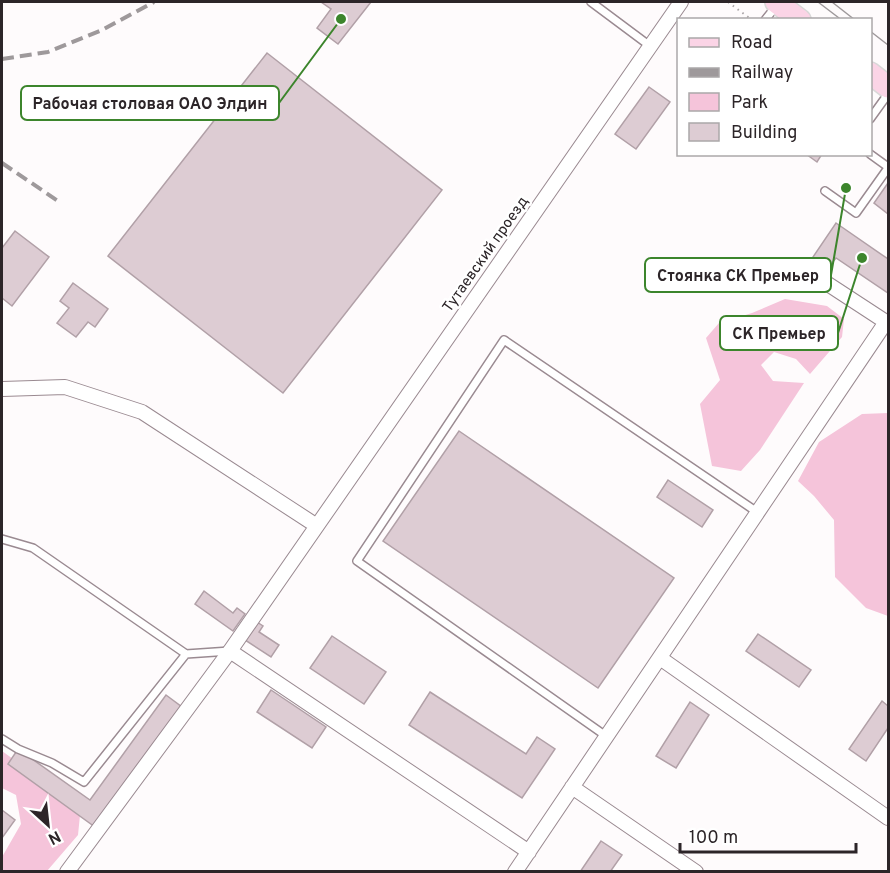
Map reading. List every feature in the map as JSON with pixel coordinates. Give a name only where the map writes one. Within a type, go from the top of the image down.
[{"type":"main road","points":[[773,8],[796,18]]},
{"type":"main road","points":[[872,75],[888,87]]},
{"type":"street","name":"Тутаевский проезд","points":[[67,872],[230,651],[681,2]]},
{"type":"street","points":[[515,872],[887,323],[808,271]]},
{"type":"street","points":[[2,389],[65,387],[142,412],[317,526]]},
{"type":"street","points":[[230,651],[529,852]]},
{"type":"street","points":[[660,658],[888,818]]},
{"type":"street","points":[[572,787],[696,872]]},
{"type":"lane","points":[[591,2],[650,46]]},
{"type":"lane","points":[[872,116],[888,94]]},
{"type":"lane","points":[[825,191],[856,213],[888,168],[872,156]]},
{"type":"lane","points":[[606,736],[357,561],[504,340],[757,512]]},
{"type":"lane","points":[[2,539],[33,548],[186,654],[230,651]]},
{"type":"lane","points":[[2,739],[18,749],[52,763],[84,782],[186,654]]},
{"type":"path","points":[[728,2],[749,18]]},
{"type":"green space","points":[[785,299],[827,306],[844,319],[842,337],[810,374],[796,359],[774,352],[761,365],[773,381],[804,383],[760,450],[741,471],[712,466],[700,404],[720,380],[706,338],[719,323],[752,313]]},
{"type":"green space","points":[[888,413],[888,616],[866,608],[835,577],[834,520],[798,481],[819,442],[862,414]]},
{"type":"green space","points":[[2,751],[49,785],[80,815],[78,835],[47,871],[2,871],[2,857],[21,824],[16,795],[2,788]]},
{"type":"building","points":[[321,2],[371,2],[338,44],[317,28],[331,9]]},
{"type":"building","points":[[267,53],[442,190],[283,393],[108,256]]},
{"type":"building","points":[[649,87],[670,102],[636,149],[615,134]]},
{"type":"building","points":[[809,156],[821,156],[817,162]]},
{"type":"building","points":[[888,183],[888,214],[874,203]]},
{"type":"building","points":[[836,223],[888,259],[888,293],[836,258],[828,268],[813,257]]},
{"type":"building","points":[[15,231],[49,257],[12,306],[2,298],[2,248]]},
{"type":"building","points":[[73,283],[108,309],[95,327],[88,322],[76,337],[57,323],[69,308],[60,301]]},
{"type":"building","points":[[459,431],[674,578],[598,688],[383,541]]},
{"type":"building","points":[[668,480],[713,510],[702,527],[657,497]]},
{"type":"building","points":[[204,591],[233,613],[237,608],[245,614],[233,631],[195,604]]},
{"type":"building","points":[[257,622],[263,626],[259,632],[279,645],[271,657],[245,640]]},
{"type":"building","points":[[758,634],[811,670],[799,687],[746,651]]},
{"type":"building","points":[[332,636],[386,672],[364,704],[310,668]]},
{"type":"building","points":[[271,690],[326,727],[312,748],[257,712]]},
{"type":"building","points":[[430,692],[526,754],[537,737],[555,749],[522,798],[409,725]]},
{"type":"building","points":[[166,695],[182,707],[95,827],[8,764],[18,749],[90,800]]},
{"type":"building","points":[[882,701],[888,706],[888,728],[866,761],[849,749]]},
{"type":"building","points":[[690,702],[709,715],[676,768],[656,756]]},
{"type":"building","points":[[2,810],[15,820],[2,838]]},
{"type":"building","points":[[601,841],[622,855],[610,872],[580,872]]},
{"type":"tram line","points":[[818,2],[839,18]]},
{"type":"tram line","points":[[832,2],[852,18]]},
{"type":"tram line","points":[[872,33],[888,45]]},
{"type":"railway","points":[[2,59],[48,52],[102,30],[154,2]]},
{"type":"railway","points":[[2,163],[58,201]]},
{"type":"place","name":"Рабочая столовая ОАО Элдин","points":[[341,19]]},
{"type":"place","name":"Стоянка СК Премьер","points":[[846,188]]},
{"type":"place","name":"СК Премьер","points":[[862,258]]}]
